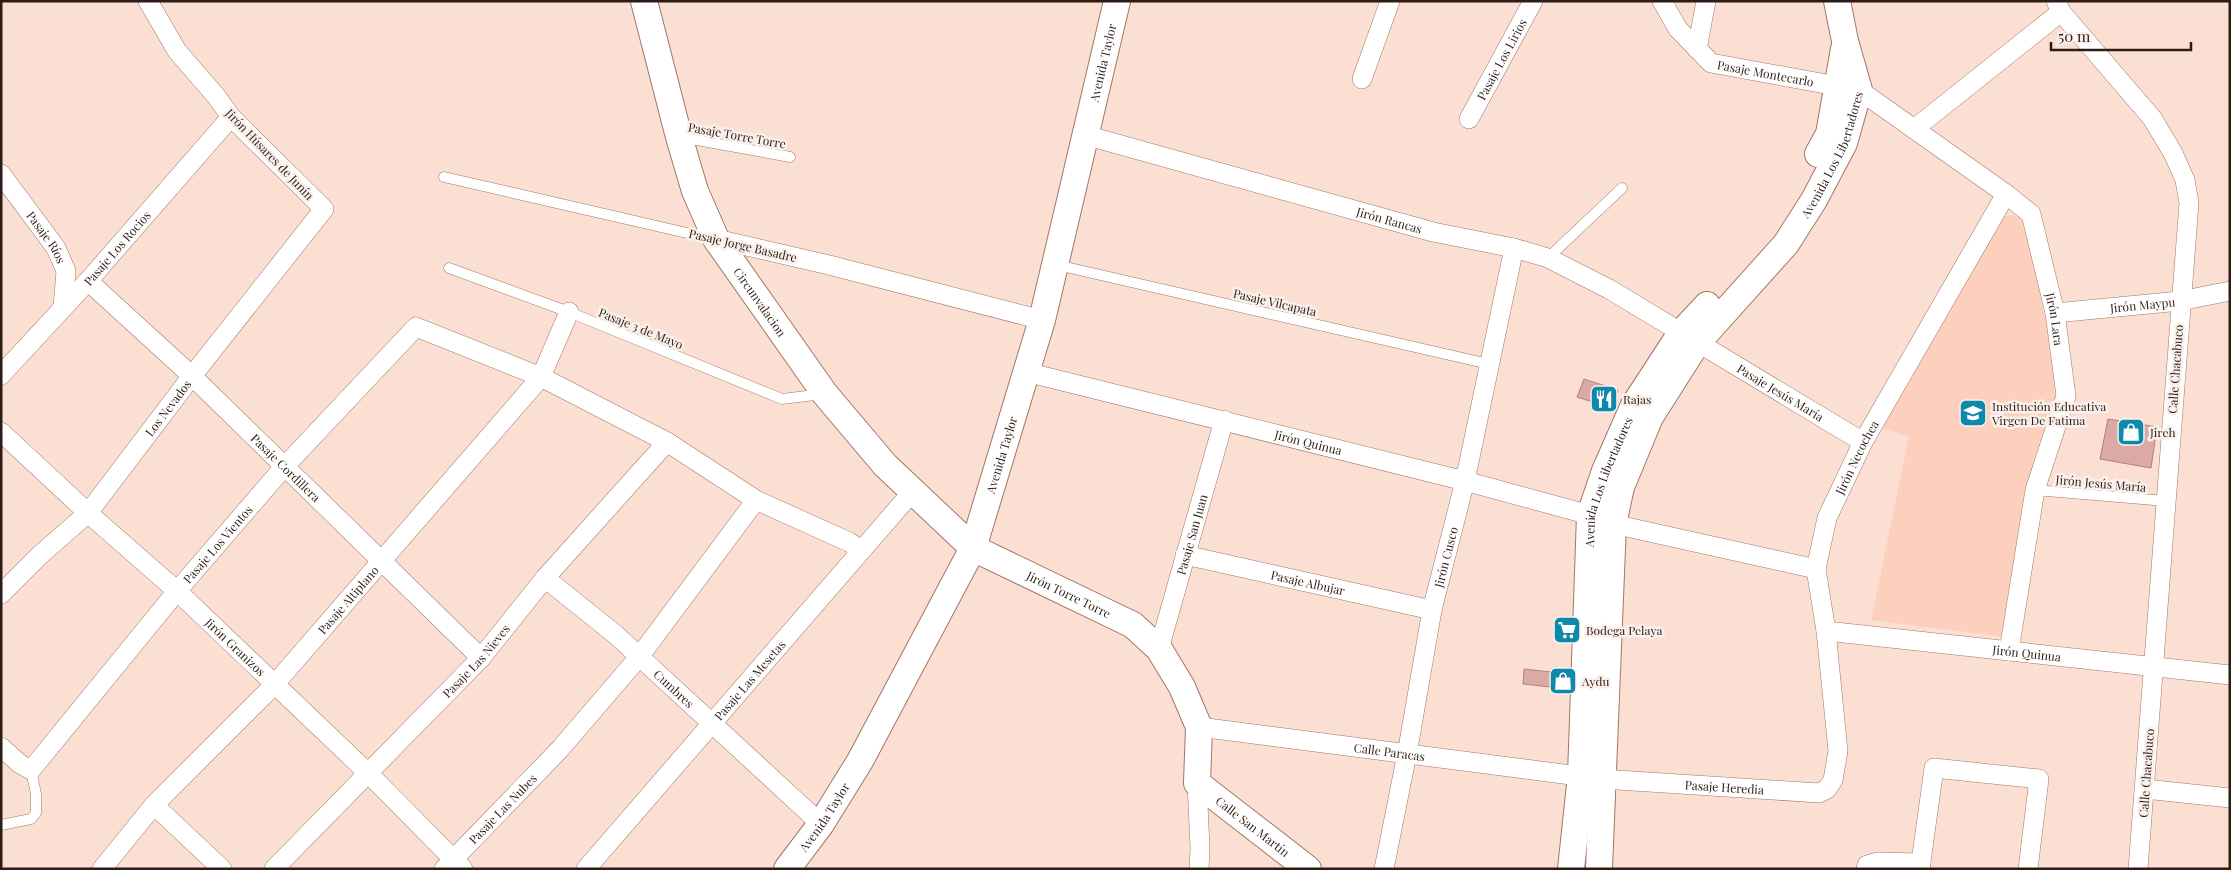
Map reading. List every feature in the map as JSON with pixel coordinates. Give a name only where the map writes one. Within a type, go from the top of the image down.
[{"type":"street","name":"Jirón Húsares de Junín","points":[[148,1],[176,51],[216,96],[231,117],[324,209]]},
{"type":"street","name":"Circunvalacion","points":[[644,1],[679,137],[695,190],[716,239],[825,394],[885,465],[973,548]]},
{"type":"street","name":"Avenida Taylor","points":[[787,869],[821,824],[860,761],[973,548],[1042,320],[1117,1]]},
{"type":"street","points":[[1362,79],[1390,1]]},
{"type":"street","name":"Pasaje Los Lirios","points":[[1469,119],[1533,1]]},
{"type":"street","name":"Pasaje Montecarlo","points":[[1662,1],[1678,29],[1710,63],[1849,88]]},
{"type":"street","points":[[1698,49],[1706,1]]},
{"type":"street","name":"Avenida Los Libertadores","points":[[1600,869],[1592,778],[1601,519],[1605,471],[1634,405],[1772,235],[1798,192],[1828,134],[1849,88],[1845,41],[1837,1]]},
{"type":"street","points":[[1914,129],[2058,7]]},
{"type":"street","name":"Calle Chacabuco","points":[[2058,7],[2152,118],[2173,153],[2185,180],[2189,203],[2138,869]]},
{"type":"street","name":"Jirón Lara","points":[[1849,88],[1914,129],[2031,214],[2055,313],[2066,396],[2035,490],[2009,651]]},
{"type":"street","name":"Pasaje Los Rocios","points":[[1,376],[88,281],[231,117]]},
{"type":"street","name":"Jirón Rancas","points":[[1085,135],[1433,232],[1514,248],[1548,258],[1609,289],[1689,338]]},
{"type":"street","name":"Pasaje Ríos","points":[[1,174],[56,248],[66,271],[64,307]]},
{"type":"street","name":"Jirón Necochea","points":[[1838,751],[1826,631],[1816,569],[1827,518],[1863,442],[2006,194]]},
{"type":"street","name":"Los Nevados","points":[[1,594],[40,555],[88,513],[192,376],[324,209]]},
{"type":"street","name":"Pasaje Jorge Basadre","points":[[716,239],[829,265],[1042,320]]},
{"type":"street","name":"Jirón Cusco","points":[[1384,869],[1408,754],[1432,610],[1465,480],[1514,248]]},
{"type":"street","name":"Pasaje Cordillera","points":[[88,281],[192,376],[481,658]]},
{"type":"street","name":"Jirón Maypu","points":[[2055,313],[2180,301],[2230,291]]},
{"type":"street","name":"Pasaje Altiplano","points":[[102,869],[154,805],[274,684],[541,377],[570,312]]},
{"type":"street","name":"Pasaje Los Vientos","points":[[31,770],[177,591],[284,467],[416,327],[541,377]]},
{"type":"street","name":"Pasaje Jesús María","points":[[1689,338],[1863,442]]},
{"type":"street","name":"Jirón Quinua","points":[[1026,372],[1465,480],[1601,519],[1816,569]]},
{"type":"street","points":[[541,377],[667,442],[756,500],[849,542],[862,550]]},
{"type":"street","name":"Pasaje San Juan","points":[[1159,649],[1224,420]]},
{"type":"street","name":"Jirón Granizos","points":[[1,432],[88,513],[177,591],[368,773],[453,866]]},
{"type":"street","name":"Pasaje Las Nieves","points":[[274,869],[481,658],[545,578],[667,442]]},
{"type":"street","name":"Pasaje Las Mesetas","points":[[586,869],[913,491]]},
{"type":"street","name":"Pasaje Las Nubes","points":[[453,866],[560,749],[639,657],[756,500]]},
{"type":"street","name":"Jirón Torre Torre","points":[[973,548],[1133,625],[1159,649]]},
{"type":"street","name":"Pasaje Albujar","points":[[1185,556],[1432,610]]},
{"type":"street","name":"Cumbres","points":[[545,578],[639,657],[821,824]]},
{"type":"street","name":"Jirón Quinua","points":[[1826,631],[2230,675]]},
{"type":"street","points":[[1159,649],[1182,687],[1199,727],[1197,783],[1199,869]]},
{"type":"street","name":"Calle Paracas","points":[[1199,727],[1592,778]]},
{"type":"street","points":[[1,747],[20,764],[31,770]]},
{"type":"street","name":"Pasaje Heredia","points":[[1592,778],[1819,793],[1827,789],[1833,780],[1838,751]]},
{"type":"street","points":[[1866,869],[1867,866],[1877,862],[1921,866],[1934,768],[2040,779],[2028,869]]},
{"type":"street","name":"Avenida Los Libertadores","points":[[1571,869],[1592,778]]},
{"type":"street","name":"Calle San Martín","points":[[1197,783],[1308,869]]},
{"type":"street","points":[[2145,789],[2230,798]]},
{"type":"street","points":[[154,805],[222,869]]},
{"type":"lane","name":"Pasaje Torre Torre","points":[[679,137],[790,157]]},
{"type":"lane","name":"Pasaje Jorge Basadre","points":[[444,177],[716,239]]},
{"type":"lane","points":[[1548,258],[1622,188]]},
{"type":"lane","name":"Pasaje Vilcapata","points":[[1056,265],[1489,364]]},
{"type":"lane","name":"Pasaje 3 de Mayo","points":[[449,268],[570,312],[782,399],[825,394]]},
{"type":"lane","name":"Jirón Jesús María","points":[[2035,490],[2166,501]]},
{"type":"lane","points":[[1,824],[31,819],[36,813],[36,794],[31,770]]},
{"type":"shaded area","name":"Institución Educativa Virgen De Fatima","points":[[2010,215],[2023,216],[2054,356],[2060,398],[2005,637],[1871,620],[1909,437],[1883,428],[1996,220]]},
{"type":"building","points":[[1584,379],[1618,390],[1612,408],[1577,397]]},
{"type":"building","points":[[2108,419],[2157,427],[2151,468],[2100,459]]},
{"type":"building","points":[[1524,669],[1570,674],[1569,689],[1523,684]]},
{"type":"place","name":"Rajas","points":[[1604,399]]},
{"type":"place","name":"Institución Educativa Virgen De Fatima","points":[[1973,413]]},
{"type":"place","name":"Jireh","points":[[2131,432]]},
{"type":"place","name":"Bodega Pelaya","points":[[1567,630]]},
{"type":"place","name":"Aydu","points":[[1563,681]]}]
